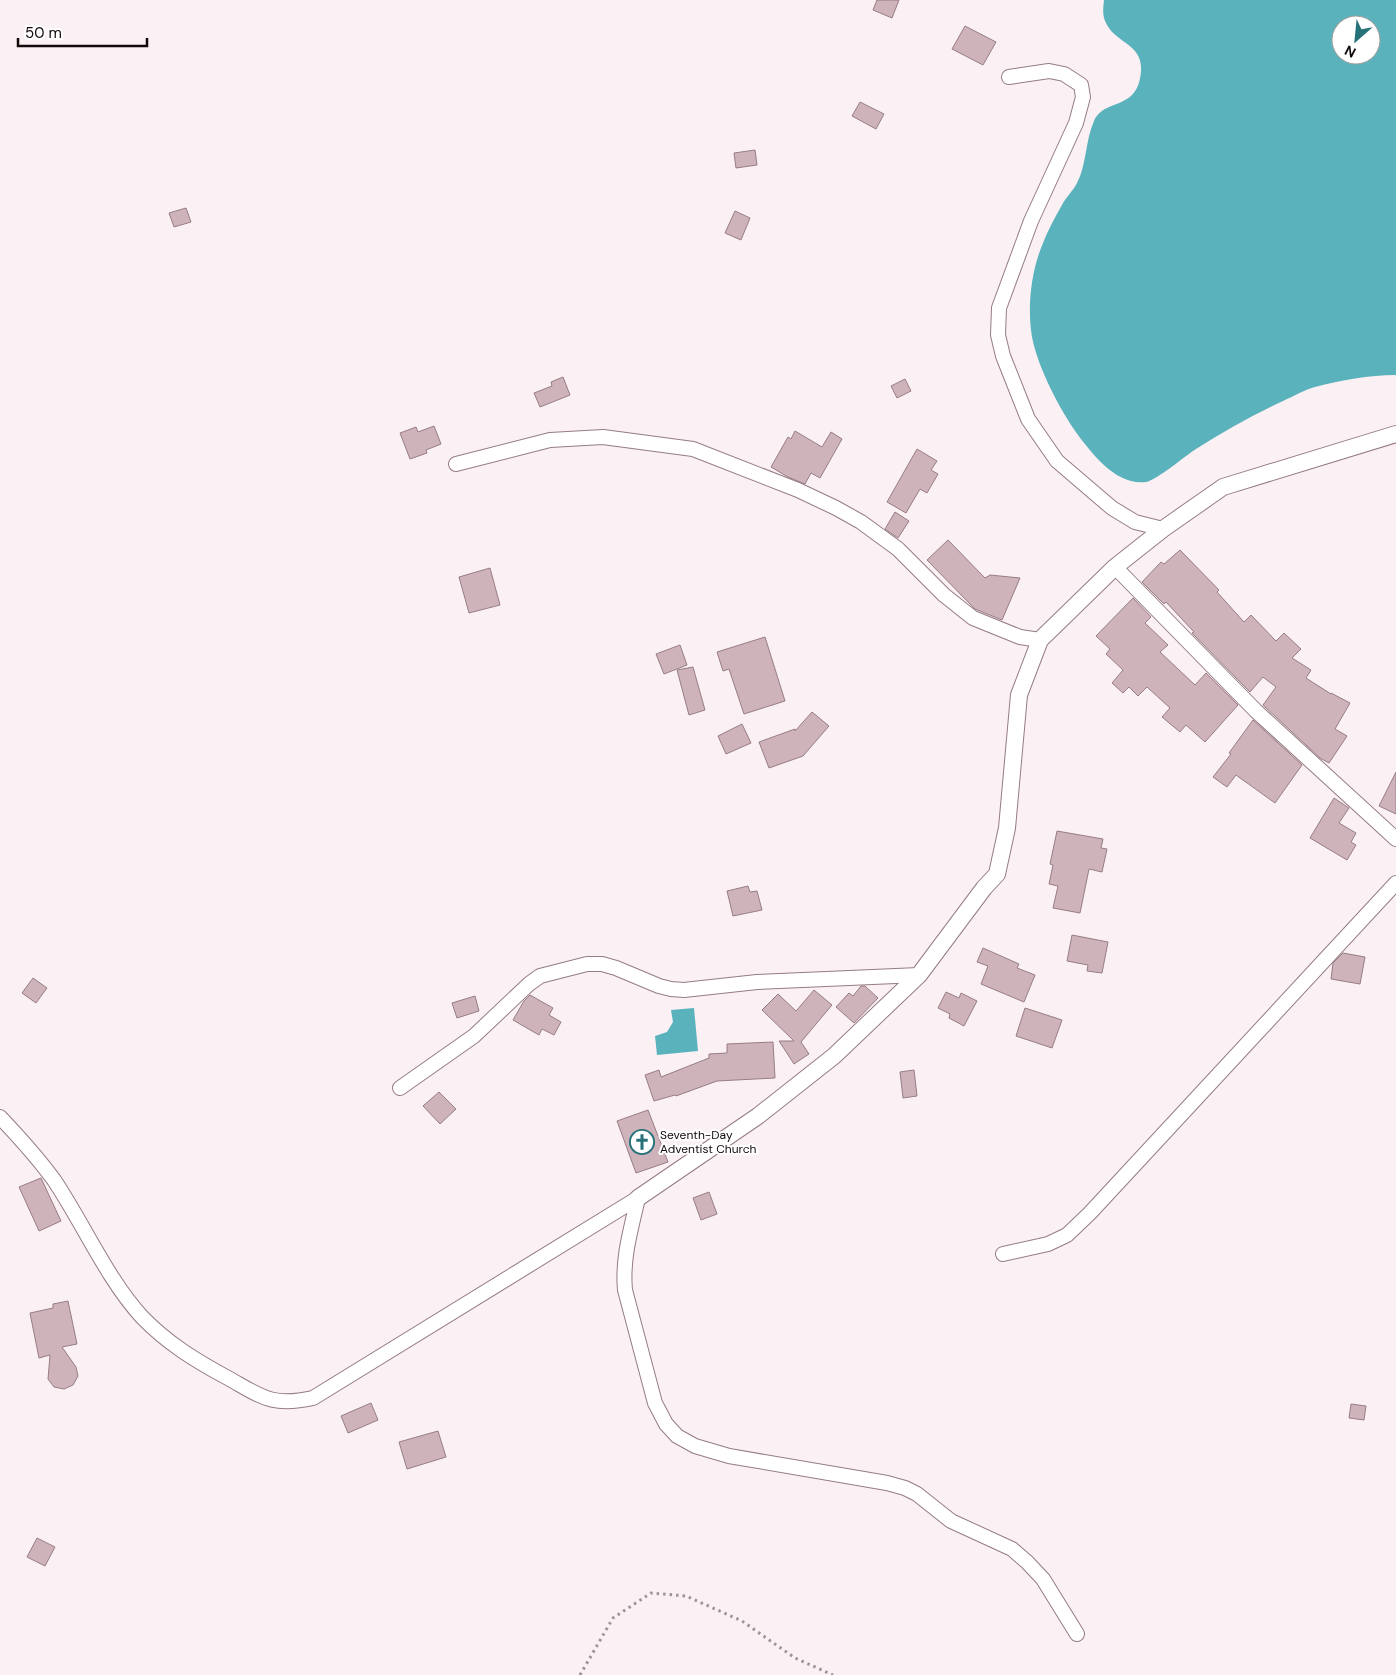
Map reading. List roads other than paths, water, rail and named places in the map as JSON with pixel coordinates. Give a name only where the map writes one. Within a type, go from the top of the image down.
[{"type":"street","points":[[1008,77],[1049,71],[1064,74],[1081,85],[1083,97],[1076,123],[1031,221],[999,308],[998,335],[1003,356],[1028,419],[1058,461],[1112,508],[1135,522],[1163,529]]},
{"type":"street","points":[[0,1117],[20,1138],[53,1180],[120,1289],[141,1316],[160,1335],[181,1351],[260,1395],[277,1402],[295,1402],[313,1398],[638,1198],[758,1116],[834,1056],[919,975],[984,888],[997,874],[1006,828],[1018,695],[1040,640],[1115,567],[1163,529],[1223,486],[1396,434]]},
{"type":"street","points":[[456,464],[550,440],[604,437],[692,449],[781,483],[836,508],[861,522],[898,549],[944,595],[973,618],[1020,637],[1040,640]]},
{"type":"street","points":[[1115,567],[1256,711],[1396,839]]},
{"type":"street","points":[[1003,1254],[1048,1244],[1067,1235],[1090,1213],[1396,883]]},
{"type":"street","points":[[400,1088],[474,1036],[540,976],[587,964],[609,966],[659,986],[684,990],[757,982],[919,975]]},
{"type":"street","points":[[638,1198],[625,1258],[625,1290],[655,1403],[666,1424],[677,1436],[694,1446],[729,1456],[887,1482],[918,1494],[951,1521],[1012,1549],[1027,1562],[1043,1578],[1077,1634]]},
{"type":"water","points":[[1104,0],[1396,0],[1396,375],[1345,380],[1303,391],[1228,430],[1196,449],[1157,477],[1146,482],[1135,482],[1125,479],[1107,468],[1078,435],[1057,401],[1044,375],[1032,337],[1030,314],[1031,289],[1039,254],[1054,219],[1080,176],[1094,121],[1106,109],[1128,99],[1139,84],[1141,62],[1138,55],[1111,31],[1105,22]]},
{"type":"water","points":[[694,1008],[698,1051],[657,1055],[655,1036],[667,1032],[673,1022],[671,1010]]},
{"type":"place","name":"Seventh-Day Adventist Church","points":[[642,1142]]}]
